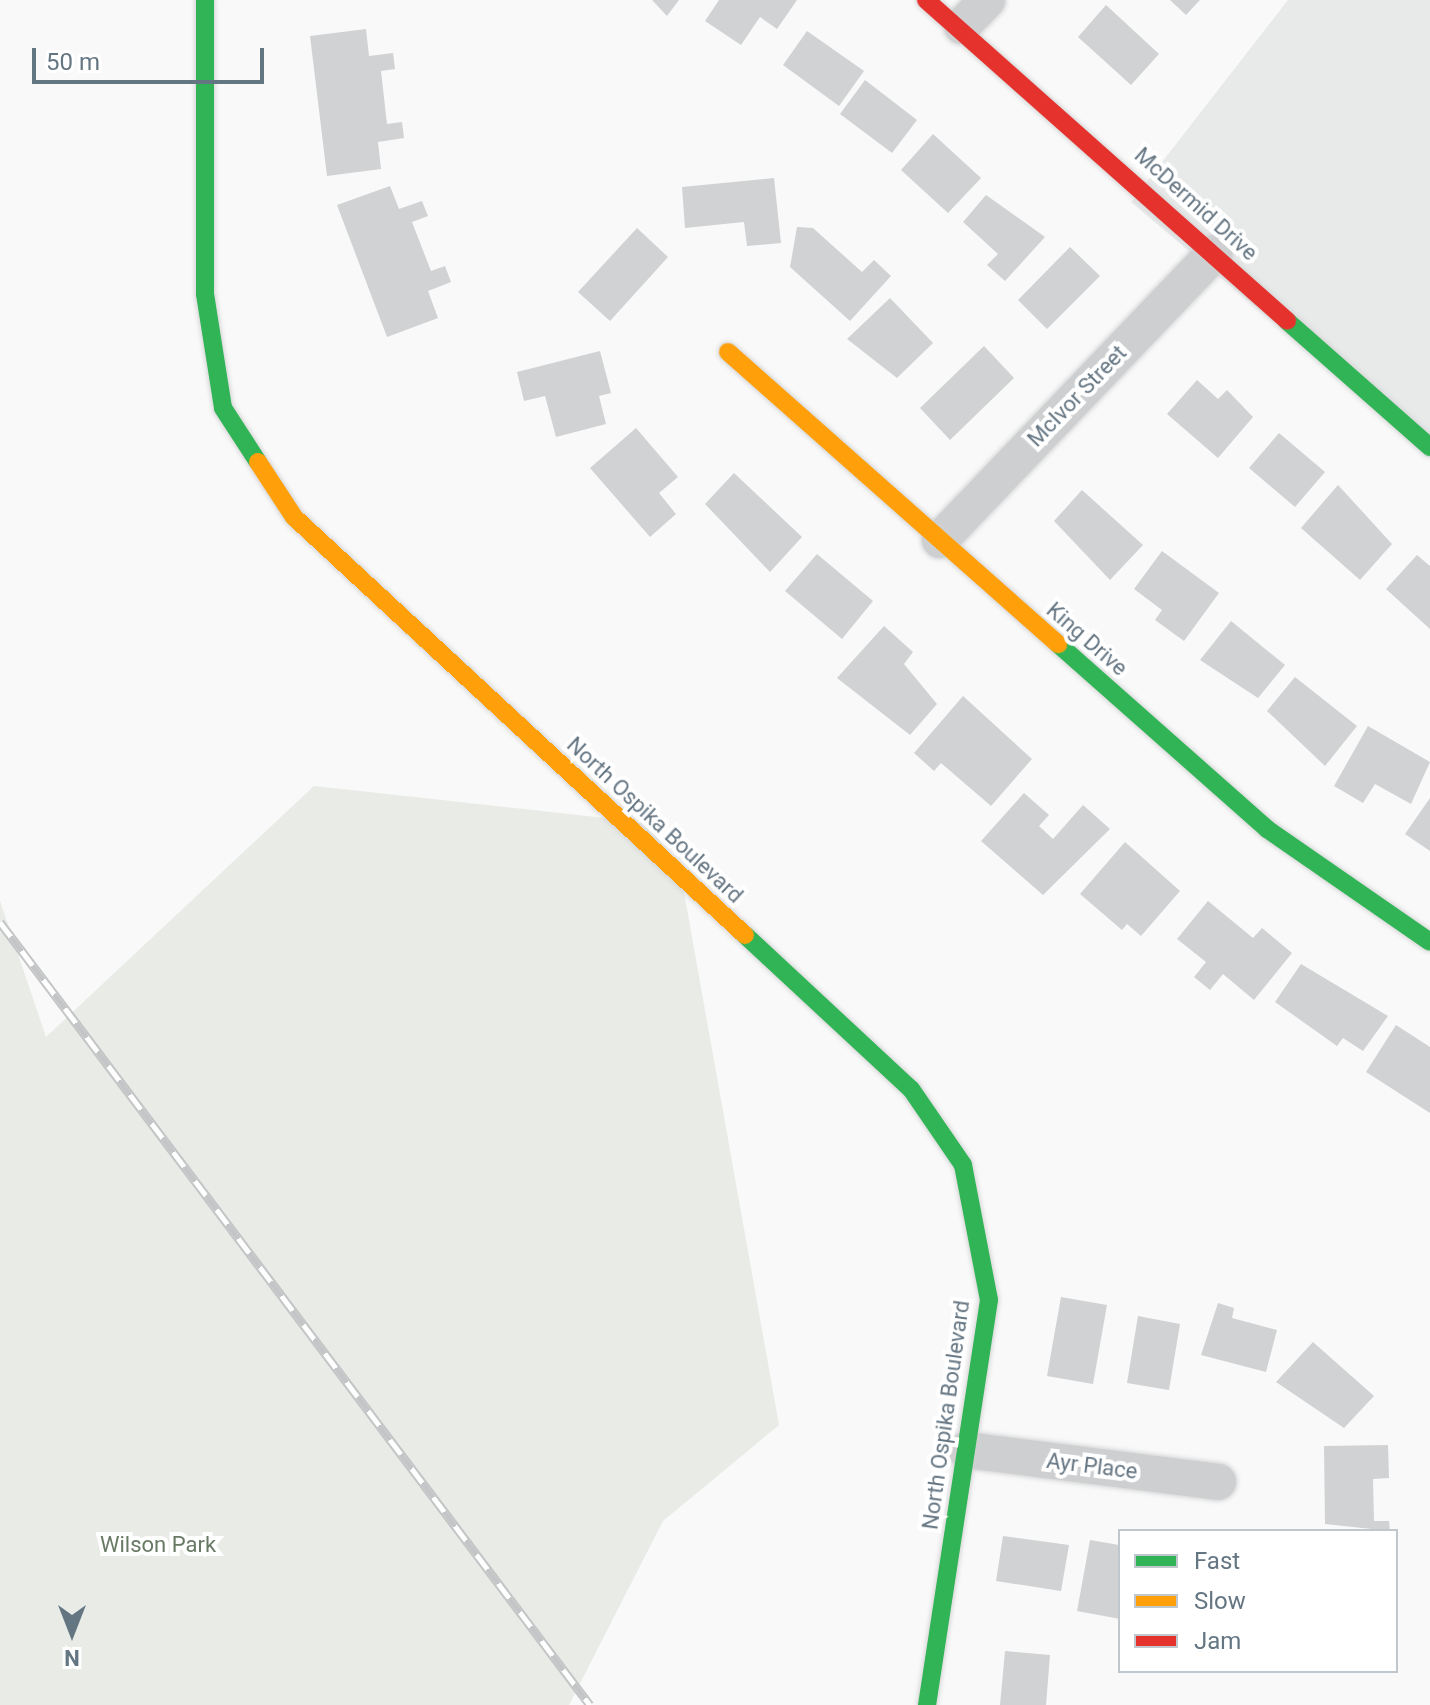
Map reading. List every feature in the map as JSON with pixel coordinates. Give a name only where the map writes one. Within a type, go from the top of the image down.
[{"type":"street","name":"North Ospika Boulevard","points":[[205,0],[205,294],[223,408],[294,517],[911,1089],[963,1165],[989,1300],[927,1705]]},
{"type":"street","name":"McDermid Drive","points":[[926,0],[962,26],[1430,447]]},
{"type":"street","points":[[962,26],[987,0]]},
{"type":"street","name":"McIvor Street","points":[[940,540],[1214,253]]},
{"type":"street","name":"King Drive","points":[[728,352],[1267,829],[1430,942]]},
{"type":"street","name":"Ayr Place","points":[[966,1450],[1218,1482]]},
{"type":"shaded area","points":[[1288,0],[1430,0],[1430,454],[1131,202]]},
{"type":"green space","name":"Wilson Park","points":[[314,786],[650,823],[682,881],[779,1425],[663,1521],[569,1705],[0,1705],[0,901],[46,1037]]},
{"type":"building","points":[[652,0],[679,0],[667,16]]},
{"type":"building","points":[[719,0],[797,0],[777,29],[760,17],[741,45],[705,21]]},
{"type":"building","points":[[1170,0],[1200,0],[1186,15]]},
{"type":"building","points":[[1106,5],[1159,54],[1131,85],[1078,37]]},
{"type":"building","points":[[366,29],[369,56],[393,53],[395,69],[381,71],[387,124],[402,122],[404,138],[378,142],[381,169],[327,176],[310,36]]},
{"type":"building","points":[[807,31],[864,71],[839,106],[783,65]]},
{"type":"building","points":[[865,80],[917,120],[892,153],[840,114]]},
{"type":"building","points":[[933,134],[981,178],[948,213],[901,170]]},
{"type":"building","points":[[774,178],[781,243],[747,246],[744,222],[685,228],[682,187]]},
{"type":"building","points":[[390,186],[399,209],[422,201],[428,216],[412,222],[431,271],[445,266],[451,282],[428,291],[438,318],[387,337],[337,205]]},
{"type":"building","points":[[986,195],[1045,237],[1005,281],[987,265],[998,254],[963,222]]},
{"type":"building","points":[[797,227],[813,228],[862,272],[874,260],[891,276],[850,321],[790,267]]},
{"type":"building","points":[[637,228],[668,257],[610,321],[578,292]]},
{"type":"building","points":[[1070,247],[1100,276],[1047,329],[1018,300]]},
{"type":"building","points":[[890,298],[933,343],[897,378],[847,339]]},
{"type":"building","points":[[984,346],[1014,378],[950,440],[920,408]]},
{"type":"building","points":[[600,351],[611,393],[599,396],[606,424],[556,437],[545,396],[524,401],[517,372]]},
{"type":"building","points":[[1197,380],[1218,399],[1227,390],[1253,417],[1218,458],[1167,414]]},
{"type":"building","points":[[636,428],[678,477],[659,493],[676,514],[650,537],[590,468]]},
{"type":"building","points":[[1279,433],[1325,472],[1295,507],[1249,468]]},
{"type":"building","points":[[734,473],[802,537],[770,572],[705,504]]},
{"type":"building","points":[[1338,485],[1392,544],[1360,580],[1301,528]]},
{"type":"building","points":[[1082,490],[1143,545],[1110,580],[1054,521]]},
{"type":"building","points":[[1162,551],[1219,593],[1184,641],[1155,620],[1162,610],[1134,589]]},
{"type":"building","points":[[817,554],[873,601],[842,639],[785,591]]},
{"type":"building","points":[[1417,555],[1430,566],[1430,629],[1386,589]]},
{"type":"building","points":[[1231,621],[1285,665],[1258,698],[1200,660]]},
{"type":"building","points":[[884,626],[913,652],[904,664],[937,704],[910,735],[837,678]]},
{"type":"building","points":[[1295,677],[1357,726],[1325,766],[1267,711]]},
{"type":"building","points":[[963,696],[1032,759],[991,806],[941,763],[934,771],[914,753]]},
{"type":"building","points":[[1368,726],[1430,762],[1411,804],[1375,784],[1363,803],[1334,786]]},
{"type":"building","points":[[1024,793],[1049,815],[1039,826],[1053,839],[1083,805],[1110,829],[1043,895],[981,841]]},
{"type":"building","points":[[1430,798],[1430,851],[1405,834]]},
{"type":"building","points":[[1125,842],[1180,891],[1141,936],[1127,924],[1122,930],[1080,894]]},
{"type":"building","points":[[1208,901],[1253,938],[1262,928],[1292,953],[1254,1000],[1223,974],[1210,990],[1194,977],[1206,962],[1177,939]]},
{"type":"building","points":[[1301,964],[1388,1016],[1363,1051],[1343,1038],[1337,1046],[1275,1002]]},
{"type":"building","points":[[1396,1025],[1430,1047],[1430,1113],[1366,1072]]},
{"type":"building","points":[[1061,1297],[1107,1305],[1093,1384],[1047,1376]]},
{"type":"building","points":[[1218,1303],[1234,1308],[1232,1318],[1277,1330],[1266,1372],[1201,1355]]},
{"type":"building","points":[[1138,1316],[1180,1324],[1169,1390],[1127,1383]]},
{"type":"building","points":[[1313,1342],[1374,1396],[1344,1428],[1276,1382]]},
{"type":"building","points":[[1388,1445],[1389,1478],[1373,1479],[1374,1521],[1389,1521],[1390,1529],[1325,1524],[1324,1446]]},
{"type":"building","points":[[1003,1536],[1069,1545],[1061,1591],[996,1581]]},
{"type":"building","points":[[1090,1540],[1118,1545],[1118,1619],[1077,1611]]},
{"type":"building","points":[[1005,1651],[1050,1655],[1046,1705],[1000,1705]]},
{"type":"railway","points":[[0,922],[590,1705]]},
{"type":"traffic: fast","points":[[205,0],[205,294],[223,408],[258,462]]},
{"type":"traffic: fast","points":[[1287,321],[1430,447]]},
{"type":"traffic: fast","points":[[1058,644],[1267,829],[1430,942]]},
{"type":"traffic: fast","points":[[745,935],[911,1089],[963,1165],[989,1300],[927,1705]]},
{"type":"traffic: slow","points":[[728,352],[1058,644]]},
{"type":"traffic: slow","points":[[258,462],[294,517],[745,935]]},
{"type":"traffic: jam","points":[[926,0],[1287,321]]}]
